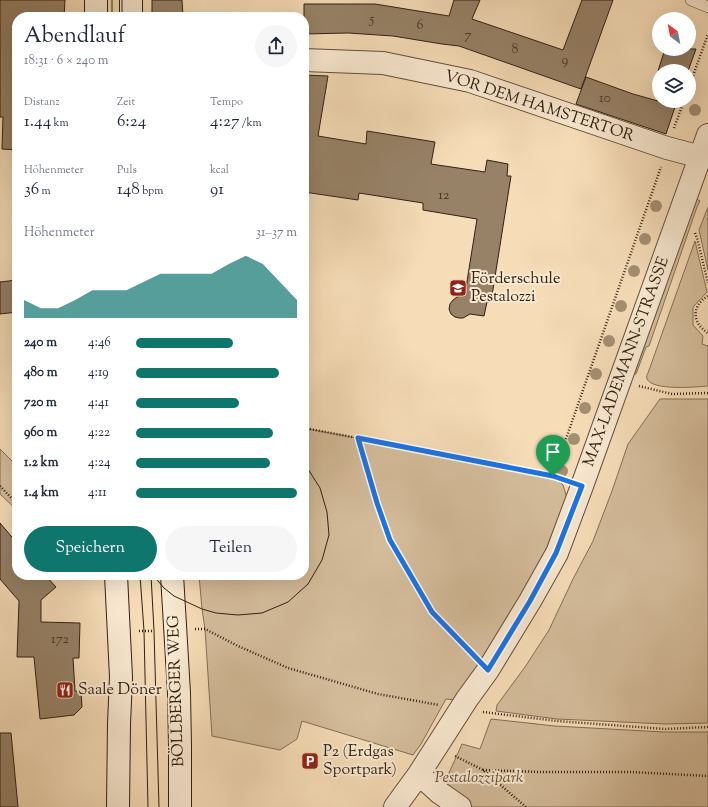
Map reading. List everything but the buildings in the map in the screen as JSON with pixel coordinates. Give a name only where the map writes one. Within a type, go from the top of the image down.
[{"type":"street","points":[[96,0],[96,12]]},
{"type":"street","points":[[131,0],[131,12]]},
{"type":"street","name":"VOR DEM HAMSTERTOR","points":[[309,60],[383,63],[470,81],[667,148],[704,155]]},
{"type":"street","name":"MAX-LADEMANN-STRASSE","points":[[395,807],[419,774],[467,699],[488,670],[530,601],[556,553],[704,155],[708,135]]},
{"type":"street","points":[[116,580],[121,677],[118,807]]},
{"type":"street","name":"BÖLLBERGER WEG","points":[[172,580],[179,693],[180,807]]},
{"type":"street","points":[[419,774],[435,800],[460,807]]},
{"type":"lane","points":[[691,0],[708,6]]},
{"type":"path","points":[[696,67],[708,34]]},
{"type":"path","points":[[553,476],[681,108]]},
{"type":"path","points":[[694,232],[697,238],[708,283]]},
{"type":"path","points":[[708,296],[700,301],[696,314],[698,324],[708,333]]},
{"type":"path","points":[[619,381],[672,394],[708,393]]},
{"type":"path","points":[[309,429],[553,476],[582,486]]},
{"type":"path","points":[[358,438],[377,503],[390,540],[432,612],[488,670]]},
{"type":"path","points":[[0,486],[12,499]]},
{"type":"path","points":[[436,747],[483,770],[526,807]]},
{"type":"path","points":[[483,770],[540,772],[630,772],[708,776]]},
{"type":"green space","points":[[695,198],[700,201],[649,346],[646,347],[636,374],[631,374]]},
{"type":"green space","points":[[708,207],[708,270],[699,230]]},
{"type":"green space","points":[[695,241],[707,292],[693,307],[693,325],[703,336],[702,344],[708,346],[708,386],[666,387],[657,385],[651,383],[647,379],[647,376]]},
{"type":"green space","points":[[660,399],[708,399],[708,723],[665,724],[557,719],[496,711],[497,705],[525,667],[549,630],[593,541],[628,444]]},
{"type":"green space","points":[[309,429],[553,476],[563,485],[567,498],[549,547],[520,598],[456,700],[446,699],[421,744],[413,755],[302,721],[297,739],[280,750],[212,736],[205,629],[199,580],[309,580]]},
{"type":"green space","points":[[0,449],[12,461],[12,505],[0,494]]},
{"type":"green space","name":"Pestalozzipark","points":[[491,719],[555,726],[664,732],[708,732],[708,807],[460,807],[440,793],[462,744],[480,749]]},
{"type":"tram line","points":[[112,0],[112,12]]},
{"type":"tram line","points":[[122,0],[122,12]]},
{"type":"tram line","points":[[157,580],[174,596],[202,609],[216,613],[238,615],[262,613],[288,602],[308,584],[322,560],[329,535],[327,512],[320,488],[309,471]]},
{"type":"tram line","points":[[140,580],[144,631],[148,807]]},
{"type":"tram line","points":[[151,580],[159,807]]},
{"type":"place","name":"Förderschule Pestalozzi","points":[[458,288]]},
{"type":"place","name":"Saale Döner","points":[[65,690]]},
{"type":"place","name":"P2 (Erdgas Sportpark)","points":[[310,761]]},
{"type":"route","points":[[358,438],[553,476],[582,486],[556,553],[530,601],[488,670],[432,612],[390,540],[377,503],[358,438]]}]
